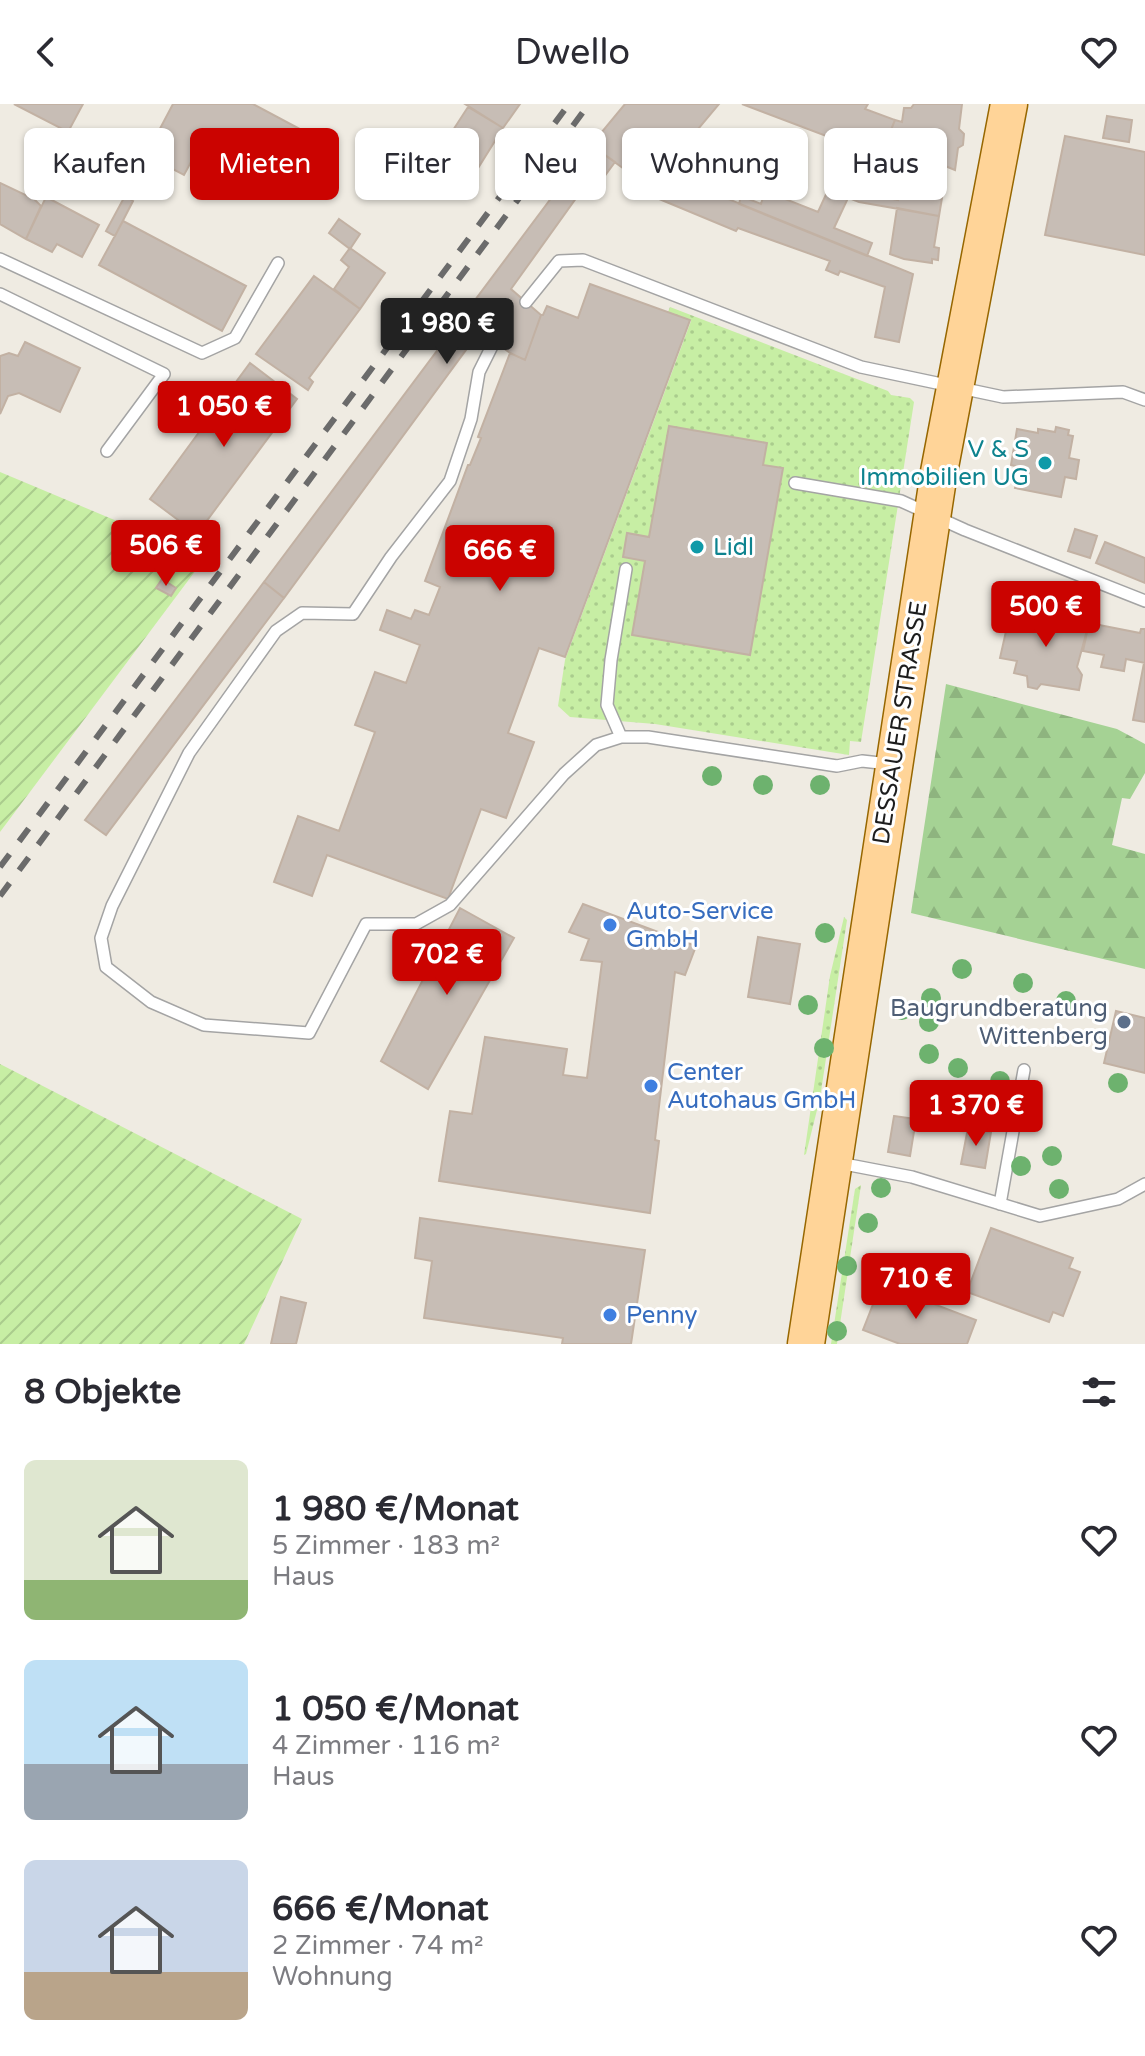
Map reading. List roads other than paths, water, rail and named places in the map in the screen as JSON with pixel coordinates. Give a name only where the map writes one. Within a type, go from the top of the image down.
[{"type":"main road","name":"DESSAUER STRASSE","points":[[806,1344],[932,515],[1009,104]]},
{"type":"lane","points":[[0,259],[202,353],[235,338],[278,263]]},
{"type":"lane","points":[[526,302],[559,261],[583,260],[861,367],[1003,397],[1123,392],[1145,400]]},
{"type":"lane","points":[[0,294],[164,374],[107,451]]},
{"type":"lane","points":[[494,342],[479,372],[471,419],[450,481],[391,557],[353,614],[302,613],[276,631],[189,753],[112,906],[101,938],[106,967],[151,1002],[204,1025],[309,1033],[366,924],[416,924],[450,905],[564,774],[596,745],[621,737],[648,737],[837,766],[862,761],[893,765]]},
{"type":"lane","points":[[795,483],[901,501],[965,530],[1145,601]]},
{"type":"lane","points":[[621,737],[607,705],[626,569]]},
{"type":"lane","points":[[1000,1204],[1024,1070]]},
{"type":"lane","points":[[834,1162],[912,1177],[1040,1216],[1118,1199],[1145,1184]]},
{"type":"railway","points":[[0,867],[569,104]]},
{"type":"railway","points":[[0,896],[589,104]]},
{"type":"place","name":"V & S Immobilien UG","points":[[1045,463]]},
{"type":"place","name":"Lidl","points":[[697,547]]},
{"type":"place","name":"Auto-Service GmbH","points":[[610,925]]},
{"type":"place","name":"Baugrundberatung Wittenberg","points":[[1124,1022]]},
{"type":"place","name":"Center Autohaus GmbH","points":[[651,1086]]},
{"type":"place","name":"Penny","points":[[610,1315]]}]
